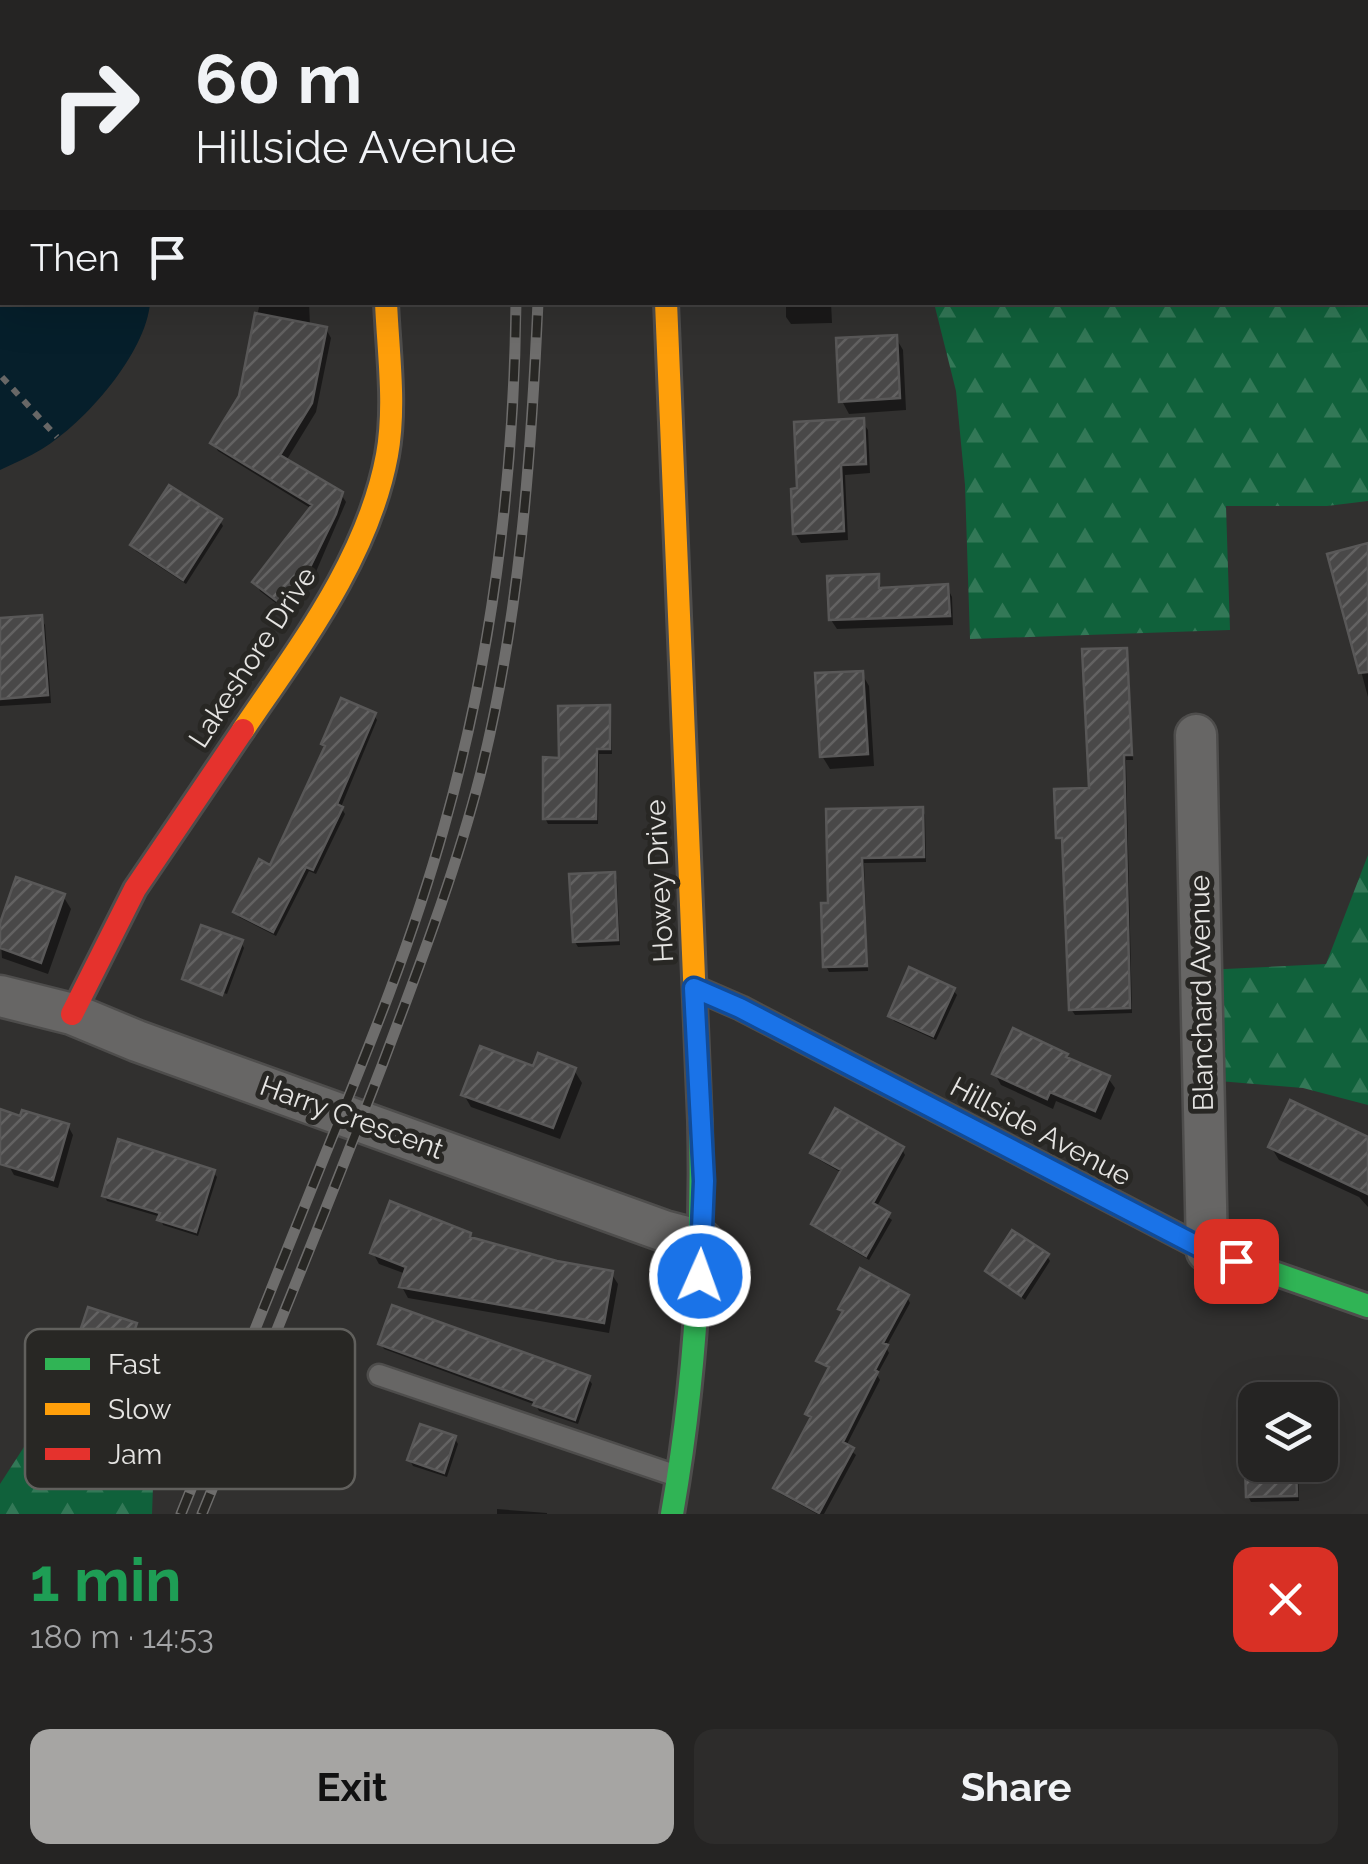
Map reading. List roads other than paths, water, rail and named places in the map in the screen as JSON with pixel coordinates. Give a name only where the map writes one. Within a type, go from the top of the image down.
[{"type":"street","name":"Lakeshore Drive","points":[[72,1014],[135,889],[322,614],[365,526],[387,454],[390,392],[386,305]]},
{"type":"street","name":"Howey Drive","points":[[666,305],[676,636],[702,1107],[702,1241],[696,1352],[672,1514]]},
{"type":"street","name":"Blanchard Avenue","points":[[1196,735],[1207,1251]]},
{"type":"street","name":"Hillside Avenue","points":[[694,988],[740,1008],[1207,1251],[1368,1306]]},
{"type":"street","name":"Harry Crescent","points":[[0,996],[72,1014],[664,1231],[702,1241]]},
{"type":"lane","points":[[379,1375],[678,1477]]},
{"type":"water","points":[[0,305],[150,305],[137,343],[94,405],[59,437],[0,470]]},
{"type":"railway","points":[[255,1329],[419,910],[461,763],[487,633],[505,501],[516,305]]},
{"type":"railway","points":[[277,1329],[383,1063],[435,921],[480,776],[514,600],[527,481],[538,305]]},
{"type":"railway","points":[[181,1514],[191,1489]]},
{"type":"railway","points":[[202,1514],[212,1489]]}]
